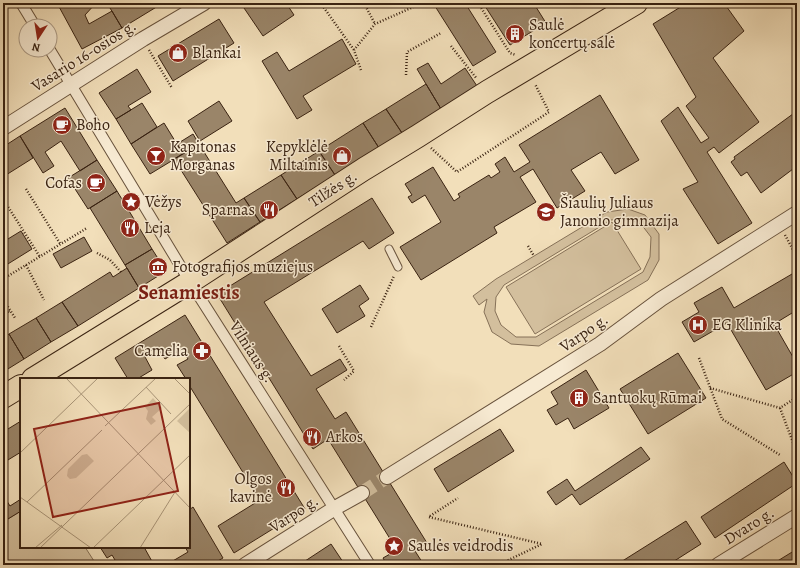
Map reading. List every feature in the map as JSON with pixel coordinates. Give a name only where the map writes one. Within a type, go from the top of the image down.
[{"type":"highway","name":"Tilžės g.","points":[[35,378],[190,282],[364,168],[487,92],[522,62],[636,3]]},
{"type":"highway","points":[[3,398],[20,387]]},
{"type":"street","points":[[21,3],[30,18]]},
{"type":"street","name":"Vasario 16-osios g.","points":[[3,128],[143,39],[204,3]]},
{"type":"street","name":"Vilniaus g.","points":[[55,58],[190,282],[370,565]]},
{"type":"street","name":"Varpo g.","points":[[387,477],[600,344],[661,299],[797,213]]},
{"type":"street","name":"Varpo g.","points":[[245,565],[334,508],[362,493]]},
{"type":"street","name":"Dvaro g.","points":[[718,565],[797,516]]},
{"type":"lane","points":[[389,249],[398,267]]},
{"type":"path","points":[[366,3],[365,5],[374,24]]},
{"type":"path","points":[[418,136],[458,172],[549,112],[522,62],[510,53],[478,3]]},
{"type":"path","points":[[354,50],[374,24],[420,4]]},
{"type":"path","points":[[322,5],[354,50],[361,70]]},
{"type":"path","points":[[406,75],[407,52],[441,33]]},
{"type":"path","points":[[143,39],[172,88]]},
{"type":"path","points":[[452,46],[487,92]]},
{"type":"path","points":[[26,189],[61,245]]},
{"type":"path","points":[[5,202],[40,257]]},
{"type":"path","points":[[779,224],[797,257]]},
{"type":"path","points":[[3,279],[87,228]]},
{"type":"path","points":[[528,246],[534,256]]},
{"type":"path","points":[[97,253],[110,260],[121,272]]},
{"type":"path","points":[[26,265],[44,300]]},
{"type":"path","points":[[371,327],[398,267]]},
{"type":"path","points":[[3,299],[15,318]]},
{"type":"path","points":[[3,309],[10,312]]},
{"type":"path","points":[[338,346],[354,371],[344,380]]},
{"type":"path","points":[[699,358],[722,419],[780,455]]},
{"type":"path","points":[[710,388],[780,408],[797,397]]},
{"type":"path","points":[[780,408],[794,445]]},
{"type":"path","points":[[458,498],[429,517],[542,544],[498,565]]},
{"type":"shaded area","points":[[628,209],[645,215],[659,234],[659,260],[648,280],[539,346],[511,344],[492,332],[484,312],[487,299],[479,305],[473,296],[496,279],[607,212]],"holes":[[[627,219],[641,224],[651,237],[650,257],[643,272],[536,337],[516,337],[501,325],[495,311],[496,297],[504,285],[611,220]]]},
{"type":"shaded area","points":[[612,222],[641,269],[535,334],[506,287]]},
{"type":"shaded area","points":[[20,512],[20,548],[86,548],[94,561],[88,565],[10,565],[3,553],[3,522]]},
{"type":"building","points":[[57,3],[96,3],[85,15],[89,24],[112,11],[122,28],[82,49]]},
{"type":"building","points":[[118,3],[163,3],[122,28],[110,8]]},
{"type":"building","points":[[252,3],[286,3],[294,15],[263,36],[244,8]]},
{"type":"building","points":[[433,3],[465,3],[496,52],[473,66]]},
{"type":"building","name":"Saulė koncertų salė","points":[[483,3],[541,3],[536,7],[546,23],[510,45]]},
{"type":"building","points":[[687,3],[724,3],[744,31],[713,58],[759,122],[719,153],[714,147],[707,152],[752,223],[718,244],[683,189],[698,182],[661,121],[678,107],[701,143],[709,138],[686,106],[696,97],[653,24]]},
{"type":"building","points":[[219,19],[234,43],[173,81],[158,56]]},
{"type":"building","points":[[342,39],[356,64],[303,96],[312,110],[297,119],[262,61],[277,52],[289,71]]},
{"type":"building","points":[[428,63],[441,84],[465,68],[477,86],[441,109],[417,69]]},
{"type":"building","points":[[137,69],[151,92],[128,106],[131,110],[116,119],[99,93]]},
{"type":"building","points":[[426,84],[441,109],[402,133],[386,109]]},
{"type":"building","points":[[600,95],[639,160],[615,174],[601,152],[571,170],[585,191],[557,208],[533,169],[520,177],[536,202],[494,227],[497,233],[421,280],[400,247],[441,222],[425,195],[412,203],[408,197],[412,195],[405,184],[433,167],[454,201],[460,197],[458,194],[489,175],[491,178],[500,172],[495,164],[505,157],[514,172],[530,162],[519,145]]},
{"type":"building","points":[[219,101],[232,121],[200,141],[188,121]]},
{"type":"building","points":[[142,103],[157,127],[131,144],[116,119]]},
{"type":"building","points":[[65,108],[97,160],[80,171],[61,141],[45,152],[54,166],[43,173],[20,136]]},
{"type":"building","points":[[386,109],[402,133],[379,148],[363,123]]},
{"type":"building","points":[[797,111],[797,166],[761,193],[747,172],[741,176],[731,162],[735,159],[734,157]]},
{"type":"building","points":[[164,123],[183,154],[150,174],[131,144]]},
{"type":"building","points":[[363,123],[379,148],[335,175],[319,151]]},
{"type":"building","points":[[193,134],[199,144],[183,154],[177,144]]},
{"type":"building","points":[[20,136],[33,158],[6,175],[3,170],[3,147]]},
{"type":"building","points":[[199,144],[236,203],[244,198],[260,222],[227,243],[174,159]]},
{"type":"building","points":[[319,151],[335,175],[297,199],[281,175]]},
{"type":"building","points":[[97,160],[117,191],[88,209],[68,178]]},
{"type":"building","points":[[281,175],[297,199],[260,222],[244,198]]},
{"type":"building","points":[[117,191],[152,249],[125,265],[90,208]]},
{"type":"building","points":[[372,198],[394,233],[369,249],[363,241],[264,302],[311,376],[340,359],[347,370],[316,389],[335,419],[346,412],[427,543],[415,551],[424,565],[387,565],[383,558],[397,550],[328,439],[313,449],[217,294]]},
{"type":"building","points":[[21,231],[32,249],[3,267],[3,242]]},
{"type":"building","points":[[84,237],[92,251],[61,268],[53,254]]},
{"type":"building","points":[[152,249],[166,271],[139,288],[125,265]]},
{"type":"building","points":[[127,268],[139,288],[78,326],[62,302],[110,272],[113,277]]},
{"type":"building","points":[[792,274],[797,283],[797,310],[774,324],[797,364],[797,372],[766,390],[727,323],[694,342],[682,322],[699,312],[694,303],[722,287],[734,308]]},
{"type":"building","points":[[360,285],[369,299],[359,306],[365,316],[337,333],[322,309]]},
{"type":"building","points":[[62,302],[78,326],[51,342],[36,318]]},
{"type":"building","points":[[185,315],[305,509],[234,553],[218,526],[260,500],[190,387],[190,378],[185,378],[177,365],[188,359],[182,349],[165,359],[157,347],[144,355],[152,370],[139,378],[127,378],[115,358]]},
{"type":"building","points":[[36,318],[51,342],[24,359],[9,334]]},
{"type":"building","points":[[9,334],[24,359],[3,372],[3,338]]},
{"type":"building","points":[[678,353],[706,398],[648,434],[620,389]]},
{"type":"building","name":"Santuokų Rūmai","points":[[586,370],[609,408],[574,429],[568,418],[556,425],[547,410],[558,404],[551,392]]},
{"type":"building","points":[[20,422],[20,453],[3,463],[3,432]]},
{"type":"building","points":[[500,429],[514,451],[448,492],[434,469]]},
{"type":"building","points":[[641,447],[650,459],[580,505],[572,494],[556,505],[547,492],[567,479],[575,491]]},
{"type":"building","points":[[784,462],[797,483],[715,538],[701,517]]},
{"type":"building","points":[[3,495],[10,506],[20,500],[20,512],[3,522]]},
{"type":"building","points":[[193,507],[223,558],[211,565],[166,565],[188,552],[186,548],[190,548],[190,509]]},
{"type":"building","points":[[686,521],[701,544],[668,565],[616,565]]},
{"type":"building","points":[[331,544],[345,565],[299,565]]},
{"type":"building","points":[[101,548],[145,548],[154,565],[118,565],[112,555],[107,558]]},
{"type":"building","points":[[797,549],[797,565],[771,565]]},
{"type":"tunnel","points":[[362,493],[387,477]]},
{"type":"place","name":"Saulė koncertų salė","points":[[515,34]]},
{"type":"place","name":"Blankai","points":[[178,53]]},
{"type":"place","name":"Boho","points":[[62,125]]},
{"type":"place","name":"Kapitonas Morganas","points":[[156,156]]},
{"type":"place","name":"Kepyklėlė Miltainis","points":[[342,156]]},
{"type":"place","name":"Cofas","points":[[96,183]]},
{"type":"place","name":"Vėžys","points":[[131,202]]},
{"type":"place","name":"Sparnas","points":[[269,210]]},
{"type":"place","name":"Šiaulių Juliaus Janonio gimnazija","points":[[546,212]]},
{"type":"place","name":"Leja","points":[[130,228]]},
{"type":"place","name":"Fotografijos muziejus","points":[[158,267]]},
{"type":"place","name":"EG Klinika","points":[[698,325]]},
{"type":"place","name":"Camelia","points":[[202,351]]},
{"type":"place","name":"Santuokų Rūmai","points":[[579,398]]},
{"type":"place","name":"Arkos","points":[[312,437]]},
{"type":"place","name":"Olgos kavinė","points":[[286,488]]},
{"type":"place","name":"Saulės veidrodis","points":[[394,546]]},
{"type":"district","name":"Senamiestis","points":[[189,292]]}]
